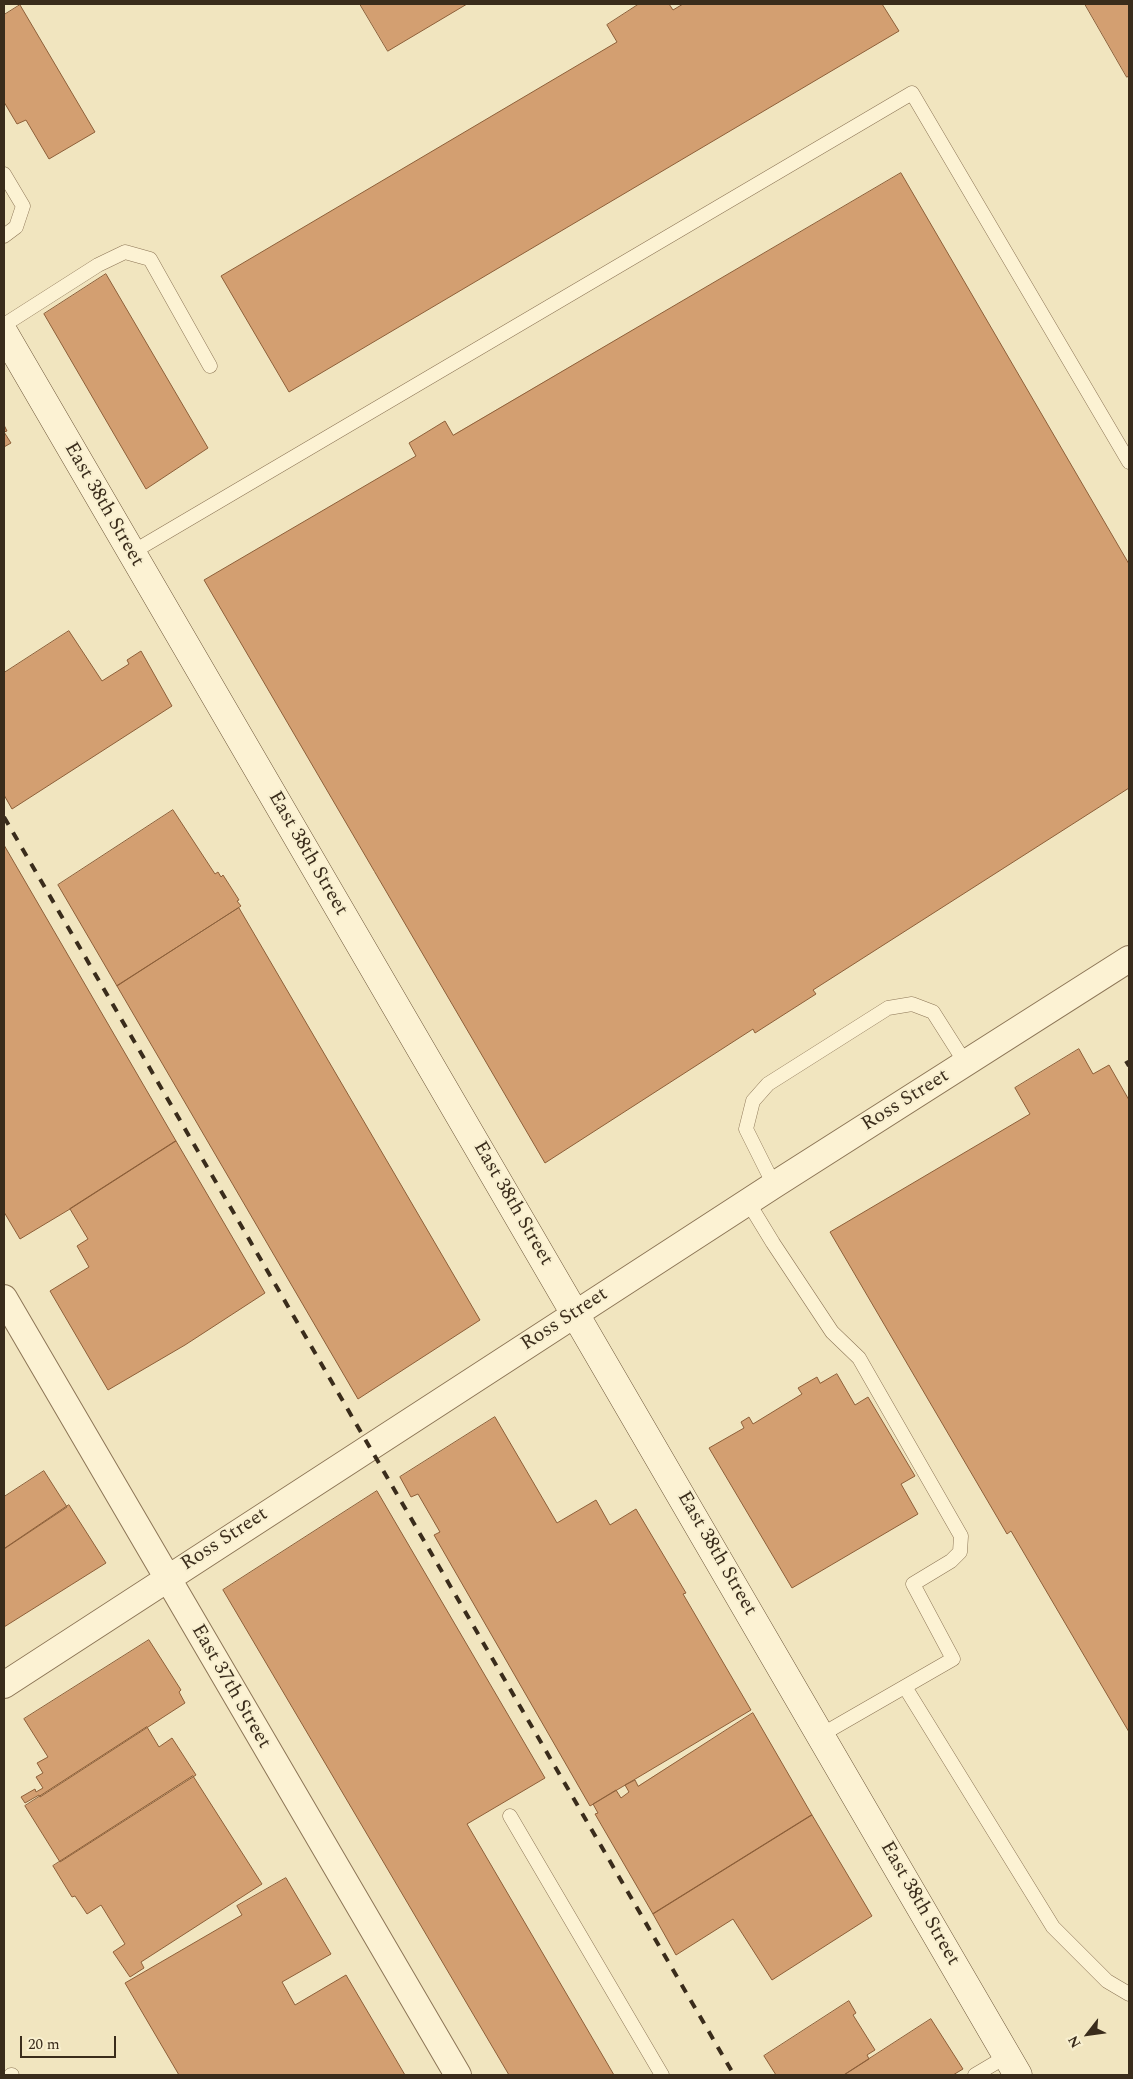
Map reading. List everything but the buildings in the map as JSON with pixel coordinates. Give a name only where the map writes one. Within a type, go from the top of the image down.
[{"type":"street","name":"East 38th Street","points":[[4,334],[1013,2066]]},
{"type":"street","name":"Ross Street","points":[[4,1685],[166,1578],[774,1185],[1129,959]]},
{"type":"street","name":"East 37th Street","points":[[4,1298],[458,2075]]},
{"type":"lane","points":[[131,553],[912,92],[1129,462]]},
{"type":"lane","points":[[4,174],[23,206],[16,227],[4,236]]},
{"type":"lane","points":[[4,325],[98,265],[124,252],[150,259],[210,366]]},
{"type":"lane","points":[[774,1185],[746,1129],[753,1101],[768,1084],[880,1013],[888,1008],[912,1004],[933,1012],[966,1064]]},
{"type":"lane","points":[[748,1202],[832,1332],[859,1358],[961,1536],[960,1552],[951,1561],[913,1584],[953,1659],[821,1735]]},
{"type":"lane","points":[[905,1687],[1054,1926],[1107,1982],[1129,1994]]},
{"type":"lane","points":[[510,1816],[662,2075]]},
{"type":"lane","points":[[975,2075],[1013,2066]]},
{"type":"railway","points":[[4,817],[734,2075]]},
{"type":"railway","points":[[1126,1061],[1129,1066]]}]
